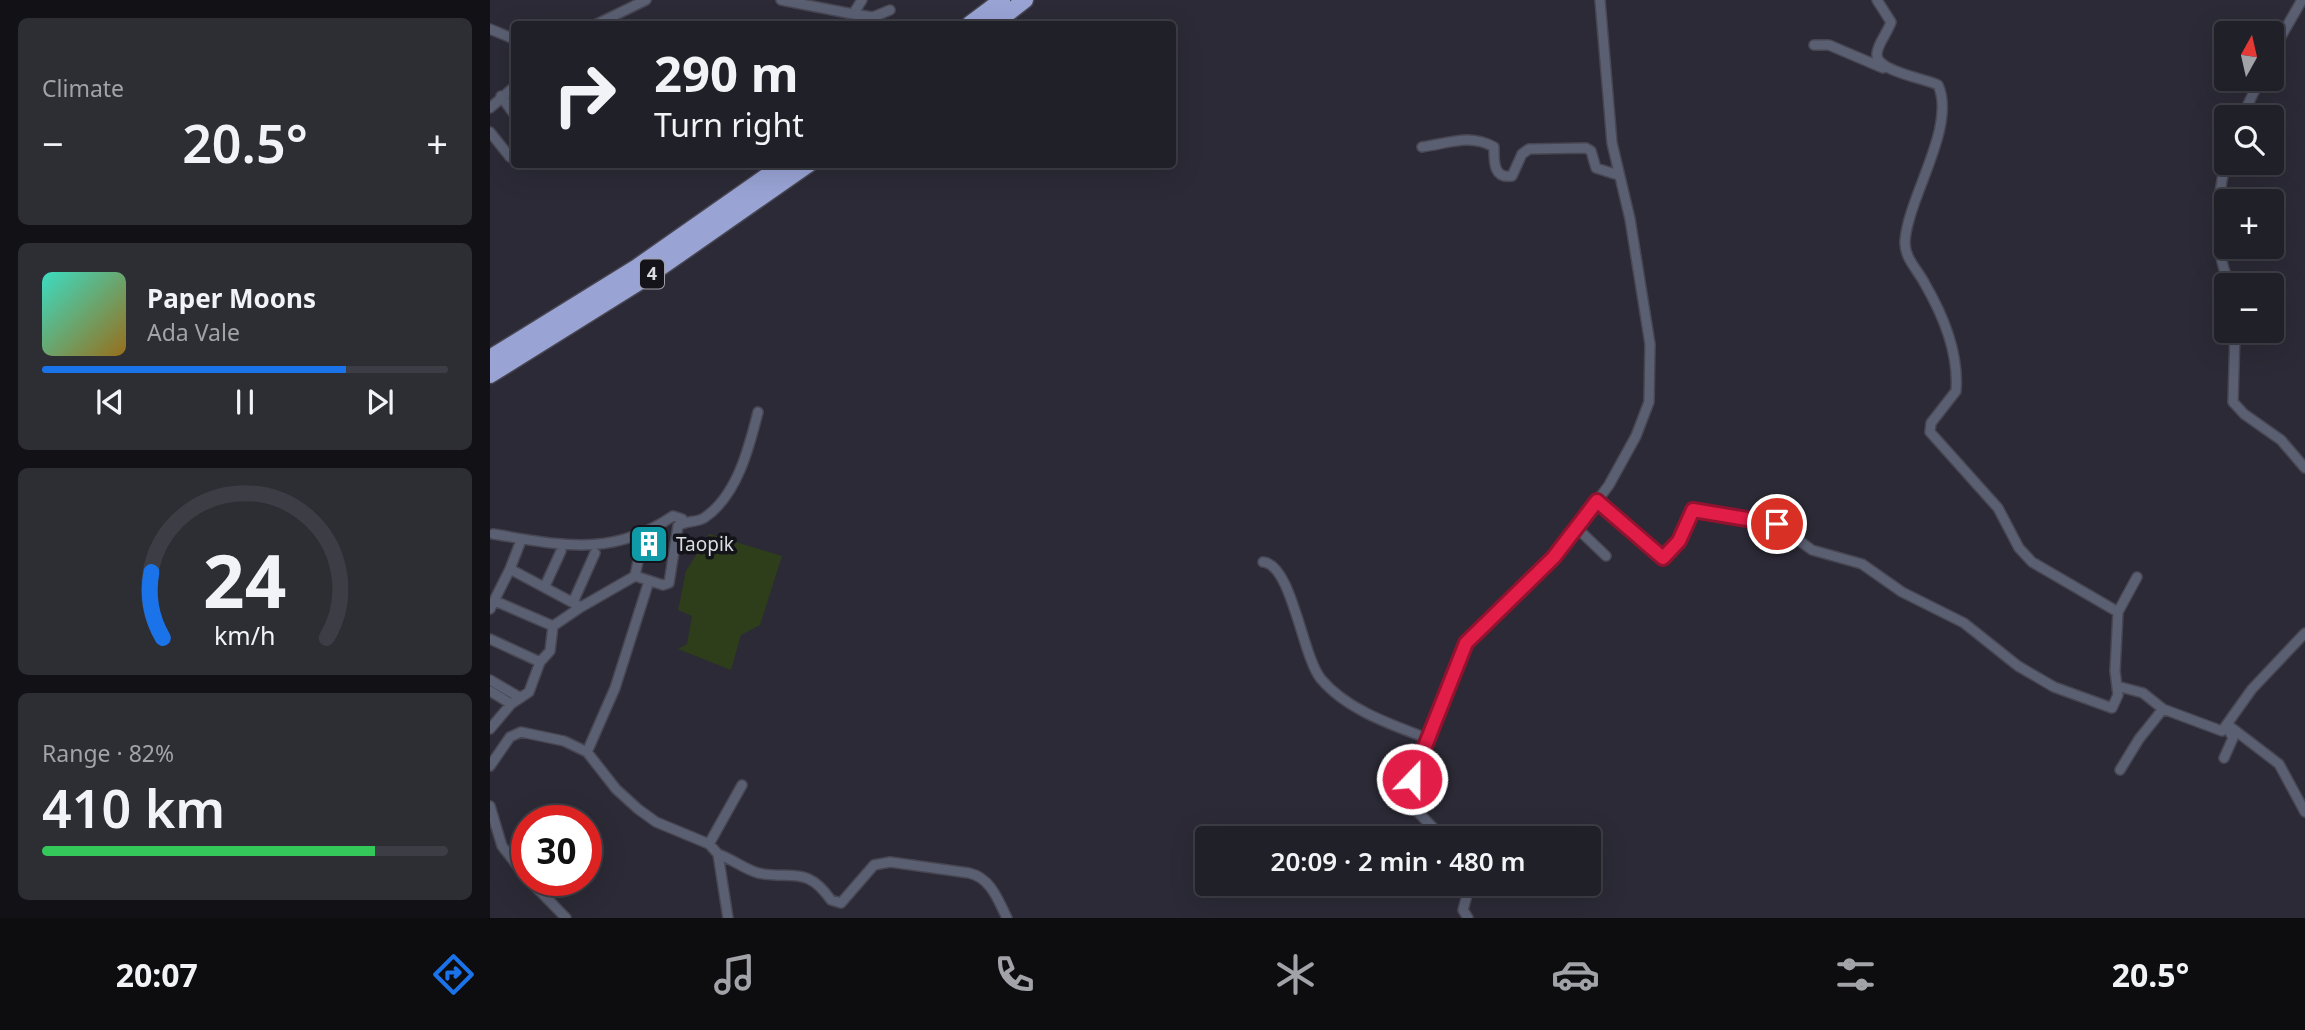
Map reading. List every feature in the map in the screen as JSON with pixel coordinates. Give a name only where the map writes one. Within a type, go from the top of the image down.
[{"type":"highway","points":[[974,21],[1002,0]]},
{"type":"highway","points":[[997,21],[1025,0]]},
{"type":"highway","name":"4","points":[[490,358],[637,267],[778,168]]},
{"type":"highway","name":"4","points":[[490,375],[644,279],[803,168]]},
{"type":"street","points":[[603,21],[646,0]]},
{"type":"street","points":[[781,0],[879,17],[890,10]]},
{"type":"street","points":[[853,14],[862,0]]},
{"type":"street","points":[[1432,826],[1411,802],[1412,779],[1466,643],[1554,557],[1597,501],[1636,436],[1651,392],[1650,344],[1630,219],[1612,144],[1600,0]]},
{"type":"street","points":[[1877,0],[1891,22],[1877,52],[1883,68]]},
{"type":"street","points":[[2284,31],[2302,0]]},
{"type":"street","points":[[490,29],[511,37]]},
{"type":"street","points":[[1814,45],[1829,45],[1883,68],[1938,85],[1942,101],[1937,132],[1905,240],[1909,259],[1926,284],[1945,326],[1955,362],[1956,391],[1931,423],[1930,432],[1998,508],[2019,548],[2032,562],[2118,612]]},
{"type":"street","points":[[490,108],[511,89]]},
{"type":"street","points":[[501,96],[511,110]]},
{"type":"street","points":[[490,132],[510,157]]},
{"type":"street","points":[[1422,147],[1451,139],[1487,143],[1493,147],[1494,167],[1508,177],[1513,176],[1522,154],[1529,149],[1587,148],[1591,151],[1596,168],[1618,175]]},
{"type":"street","points":[[2224,273],[2218,237],[2225,175]]},
{"type":"street","points":[[2235,343],[2234,402],[2244,414],[2281,440],[2305,468]]},
{"type":"street","points":[[682,523],[702,520],[730,490],[752,437],[758,412]]},
{"type":"street","points":[[1597,501],[1663,558],[1679,541],[1693,510],[1777,524],[1812,550],[1862,564],[1902,592],[1964,623],[2018,666],[2054,687],[2112,708],[2118,699],[2118,612],[2137,577]]},
{"type":"street","points":[[490,729],[511,704],[528,692],[540,662],[550,651],[552,626],[577,603],[635,576],[667,585],[669,583],[675,541],[682,519],[673,516],[605,546],[573,547],[493,534]]},
{"type":"street","points":[[1577,528],[1606,556]]},
{"type":"street","points":[[635,576],[642,541]]},
{"type":"street","points":[[520,543],[493,605],[552,626]]},
{"type":"street","points":[[545,586],[561,551]]},
{"type":"street","points":[[577,603],[595,553]]},
{"type":"street","points":[[1263,562],[1270,563],[1284,579],[1298,625],[1316,671],[1324,682],[1351,703],[1390,724],[1429,739]]},
{"type":"street","points":[[510,569],[577,603]]},
{"type":"street","points":[[587,752],[615,688],[649,581]]},
{"type":"street","points":[[2117,686],[2143,693],[2163,709],[2213,730],[2222,731],[2252,689],[2305,633]]},
{"type":"street","points":[[490,639],[540,662]]},
{"type":"street","points":[[490,680],[519,697]]},
{"type":"street","points":[[490,691],[511,704]]},
{"type":"street","points":[[2120,770],[2139,739],[2163,709]]},
{"type":"street","points":[[2224,758],[2233,738],[2227,726]]},
{"type":"street","points":[[2227,726],[2279,764],[2305,812]]},
{"type":"street","points":[[490,766],[510,737],[521,732],[564,741],[587,752],[616,789],[656,822],[709,844],[718,854],[761,873],[804,875],[824,889],[831,900],[841,903],[874,865],[890,862],[976,874],[995,892],[1007,918]]},
{"type":"street","points":[[709,844],[742,785]]},
{"type":"street","points":[[490,806],[502,846],[511,857]]},
{"type":"street","points":[[718,854],[728,918]]},
{"type":"street","points":[[545,896],[566,918]]},
{"type":"street","points":[[1466,896],[1463,906],[1468,918]]},
{"type":"green space","points":[[709,534],[782,556],[760,625],[741,635],[731,670],[678,649],[687,644],[692,616],[678,610],[686,571]]},
{"type":"place","name":"Taopik","points":[[649,544]]},
{"type":"route","points":[[1412,779],[1454,667],[1466,643],[1554,557],[1597,501],[1663,558],[1679,541],[1693,510],[1777,524]]}]
